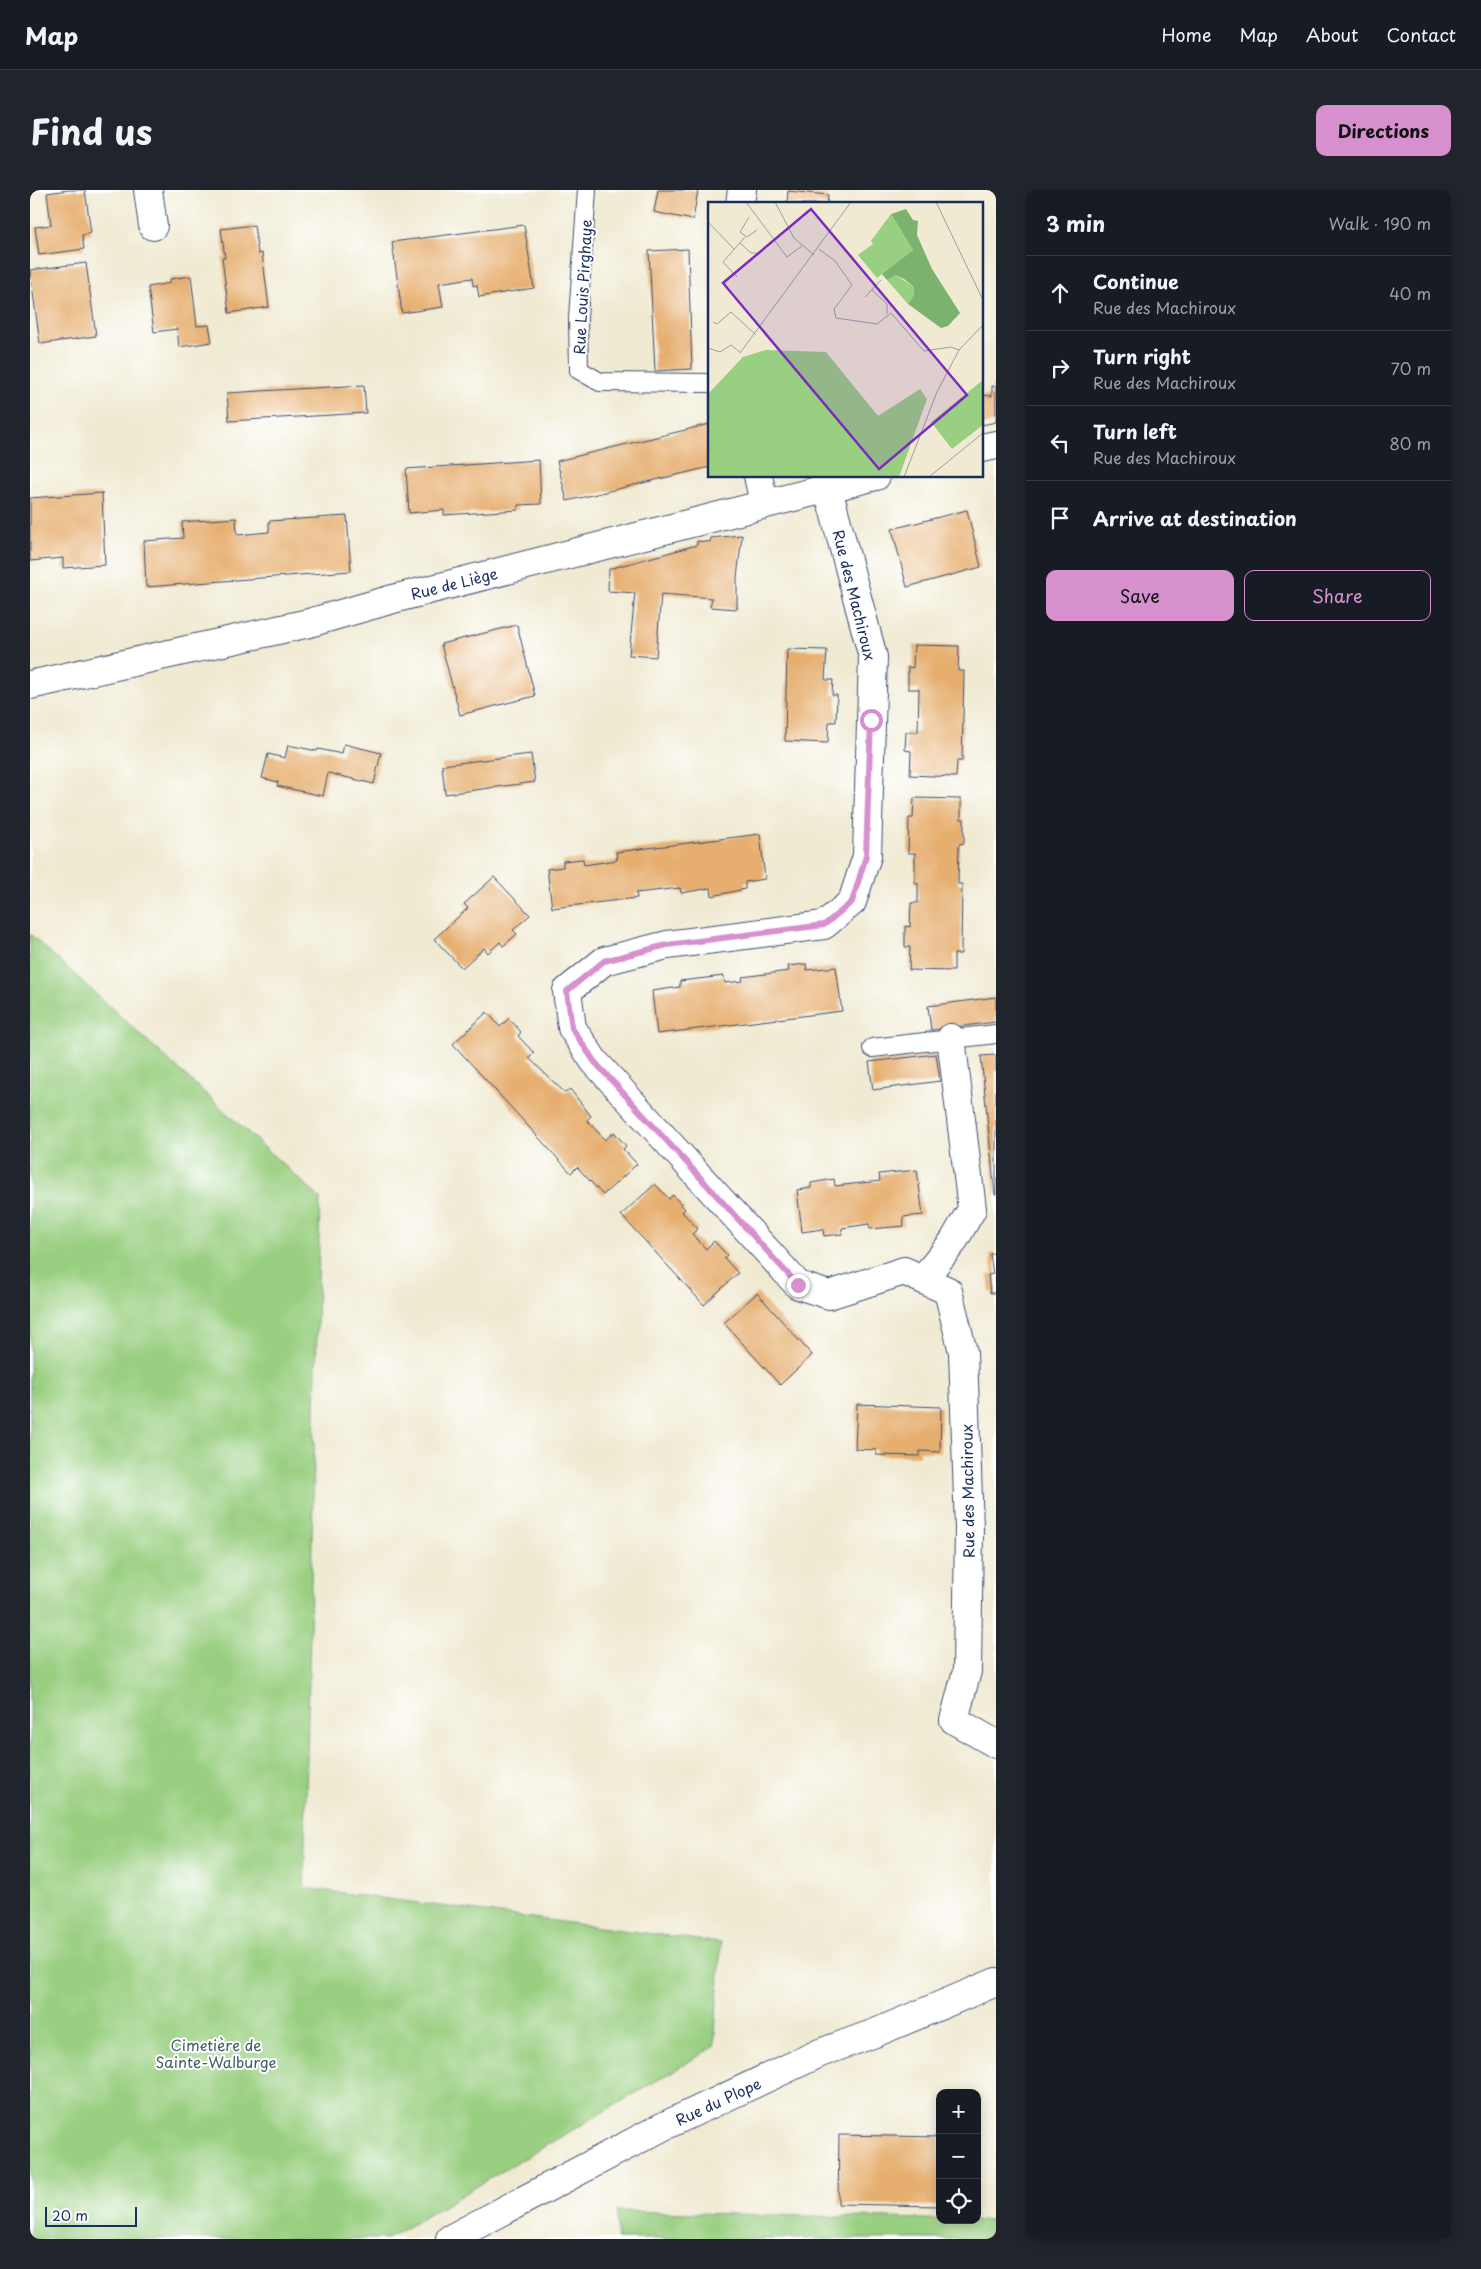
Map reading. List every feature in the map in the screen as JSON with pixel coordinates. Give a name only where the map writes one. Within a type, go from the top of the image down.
[{"type":"street","points":[[148,190],[154,226]]},
{"type":"street","points":[[758,478],[764,503]]},
{"type":"street","name":"Rue de Liège","points":[[30,685],[309,623],[393,599],[764,503],[869,478]]},
{"type":"street","name":"Rue des Machiroux","points":[[828,489],[873,657],[866,856],[852,902],[824,925],[667,945],[604,961],[567,991],[572,1028],[594,1061],[798,1285],[829,1295],[904,1271],[948,1291],[963,1352],[969,1530],[967,1671],[954,1720],[996,1744]]},
{"type":"street","points":[[923,1279],[953,1242],[972,1209],[951,1038]]},
{"type":"street","name":"Rue du Plope","points":[[450,2239],[662,2127],[820,2053],[996,1982]]},
{"type":"lane","name":"Rue Louis Pirghaye","points":[[587,190],[578,318],[579,370],[600,382],[708,383]]},
{"type":"lane","points":[[872,1048],[996,1034]]},
{"type":"green space","name":"Cimetière de Sainte-Walburge","points":[[30,934],[320,1198],[304,1888],[721,1943],[714,2047],[387,2239],[30,2239]]},
{"type":"green space","points":[[617,2211],[936,2219],[936,2224],[981,2224],[981,2221],[996,2221],[996,2239],[617,2239]]},
{"type":"building","points":[[85,190],[91,233],[82,235],[84,249],[39,255],[35,227],[51,225],[47,193]]},
{"type":"building","points":[[658,190],[698,190],[693,220],[654,212]]},
{"type":"building","points":[[788,191],[828,195],[827,202],[787,202]]},
{"type":"building","points":[[254,225],[258,254],[262,253],[269,307],[229,313],[222,258],[225,258],[221,229]]},
{"type":"building","points":[[524,225],[534,288],[479,297],[477,285],[473,286],[472,278],[439,283],[443,307],[402,313],[392,242]]},
{"type":"building","points":[[688,249],[692,369],[655,371],[649,251]]},
{"type":"building","points":[[86,263],[96,336],[40,344],[30,270]]},
{"type":"building","points":[[191,276],[197,326],[209,325],[212,342],[179,347],[177,329],[154,332],[148,287],[170,283],[170,279]]},
{"type":"building","points":[[364,385],[366,413],[229,421],[227,393]]},
{"type":"building","points":[[992,386],[996,387],[996,422],[984,425],[984,395],[992,396]]},
{"type":"building","points":[[708,424],[708,467],[567,501],[557,461]]},
{"type":"building","points":[[539,460],[541,504],[518,505],[518,510],[444,515],[444,510],[409,513],[406,469]]},
{"type":"building","points":[[102,493],[105,565],[63,568],[63,558],[30,561],[30,498]]},
{"type":"building","points":[[967,510],[981,567],[907,587],[892,529]]},
{"type":"building","points":[[347,516],[351,571],[146,587],[144,541],[183,538],[182,522],[236,518],[237,535],[269,532],[269,521]]},
{"type":"building","points":[[742,535],[737,578],[737,609],[710,607],[712,598],[661,594],[656,657],[629,655],[635,593],[608,591],[609,569],[697,545],[697,541],[710,542],[711,538]]},
{"type":"building","points":[[517,625],[535,696],[460,715],[441,644]]},
{"type":"building","points":[[914,645],[959,646],[958,671],[964,671],[962,761],[957,761],[956,777],[910,775],[911,751],[905,750],[906,732],[918,732],[919,689],[908,689],[908,667],[913,668]]},
{"type":"building","points":[[787,649],[827,650],[825,680],[833,680],[832,695],[837,695],[836,722],[829,722],[828,743],[785,741]]},
{"type":"building","points":[[344,744],[381,753],[374,784],[328,773],[323,796],[277,786],[278,782],[262,778],[268,754],[285,758],[288,745],[342,754]]},
{"type":"building","points":[[531,754],[535,782],[445,794],[442,765]]},
{"type":"building","points":[[914,798],[961,799],[961,819],[964,819],[964,843],[959,844],[958,884],[962,884],[961,954],[954,954],[954,971],[909,970],[910,947],[905,947],[905,926],[910,927],[911,903],[918,903],[918,883],[915,883],[915,853],[908,853],[909,818],[913,818]]},
{"type":"building","points":[[760,834],[765,879],[745,882],[745,889],[712,896],[711,888],[681,893],[680,888],[636,893],[637,898],[552,908],[547,869],[563,867],[563,861],[583,859],[584,865],[617,860],[616,852]]},
{"type":"building","points":[[494,877],[530,915],[513,930],[517,934],[503,946],[500,942],[488,953],[484,948],[462,968],[434,939],[468,908],[464,904]]},
{"type":"building","points":[[806,964],[807,970],[836,967],[842,1011],[657,1034],[652,991],[680,987],[680,981],[724,976],[725,983],[743,981],[742,977],[789,971],[788,966]]},
{"type":"building","points":[[996,997],[996,1022],[931,1030],[928,1006]]},
{"type":"building","points":[[487,1012],[500,1027],[509,1018],[521,1032],[518,1036],[534,1053],[529,1058],[565,1093],[570,1089],[591,1116],[587,1120],[605,1140],[614,1132],[626,1146],[623,1149],[637,1164],[603,1195],[577,1167],[571,1173],[453,1044]]},
{"type":"building","points":[[936,1054],[940,1081],[873,1090],[869,1062]]},
{"type":"building","points":[[996,1055],[996,1195],[995,1195],[981,1056]]},
{"type":"building","points":[[917,1170],[923,1215],[903,1217],[904,1226],[870,1229],[869,1224],[842,1228],[842,1234],[824,1236],[823,1229],[802,1232],[797,1190],[811,1188],[811,1183],[834,1179],[835,1186],[880,1181],[879,1174]]},
{"type":"building","points":[[655,1184],[669,1199],[673,1195],[685,1209],[682,1212],[698,1229],[692,1234],[706,1249],[714,1241],[727,1255],[724,1258],[738,1273],[704,1305],[621,1215]]},
{"type":"building","points":[[996,1253],[996,1293],[990,1293],[988,1275],[993,1274],[990,1254]]},
{"type":"building","points":[[757,1293],[812,1355],[780,1385],[724,1323]]},
{"type":"building","points":[[857,1404],[941,1407],[940,1452],[920,1451],[920,1456],[876,1455],[876,1450],[855,1449]]},
{"type":"building","points":[[839,2135],[936,2137],[936,2206],[838,2204]]},
{"type":"route","points":[[798,1285],[594,1061],[572,1028],[567,991],[604,961],[667,945],[824,925],[852,902],[866,856],[871,720]]}]
